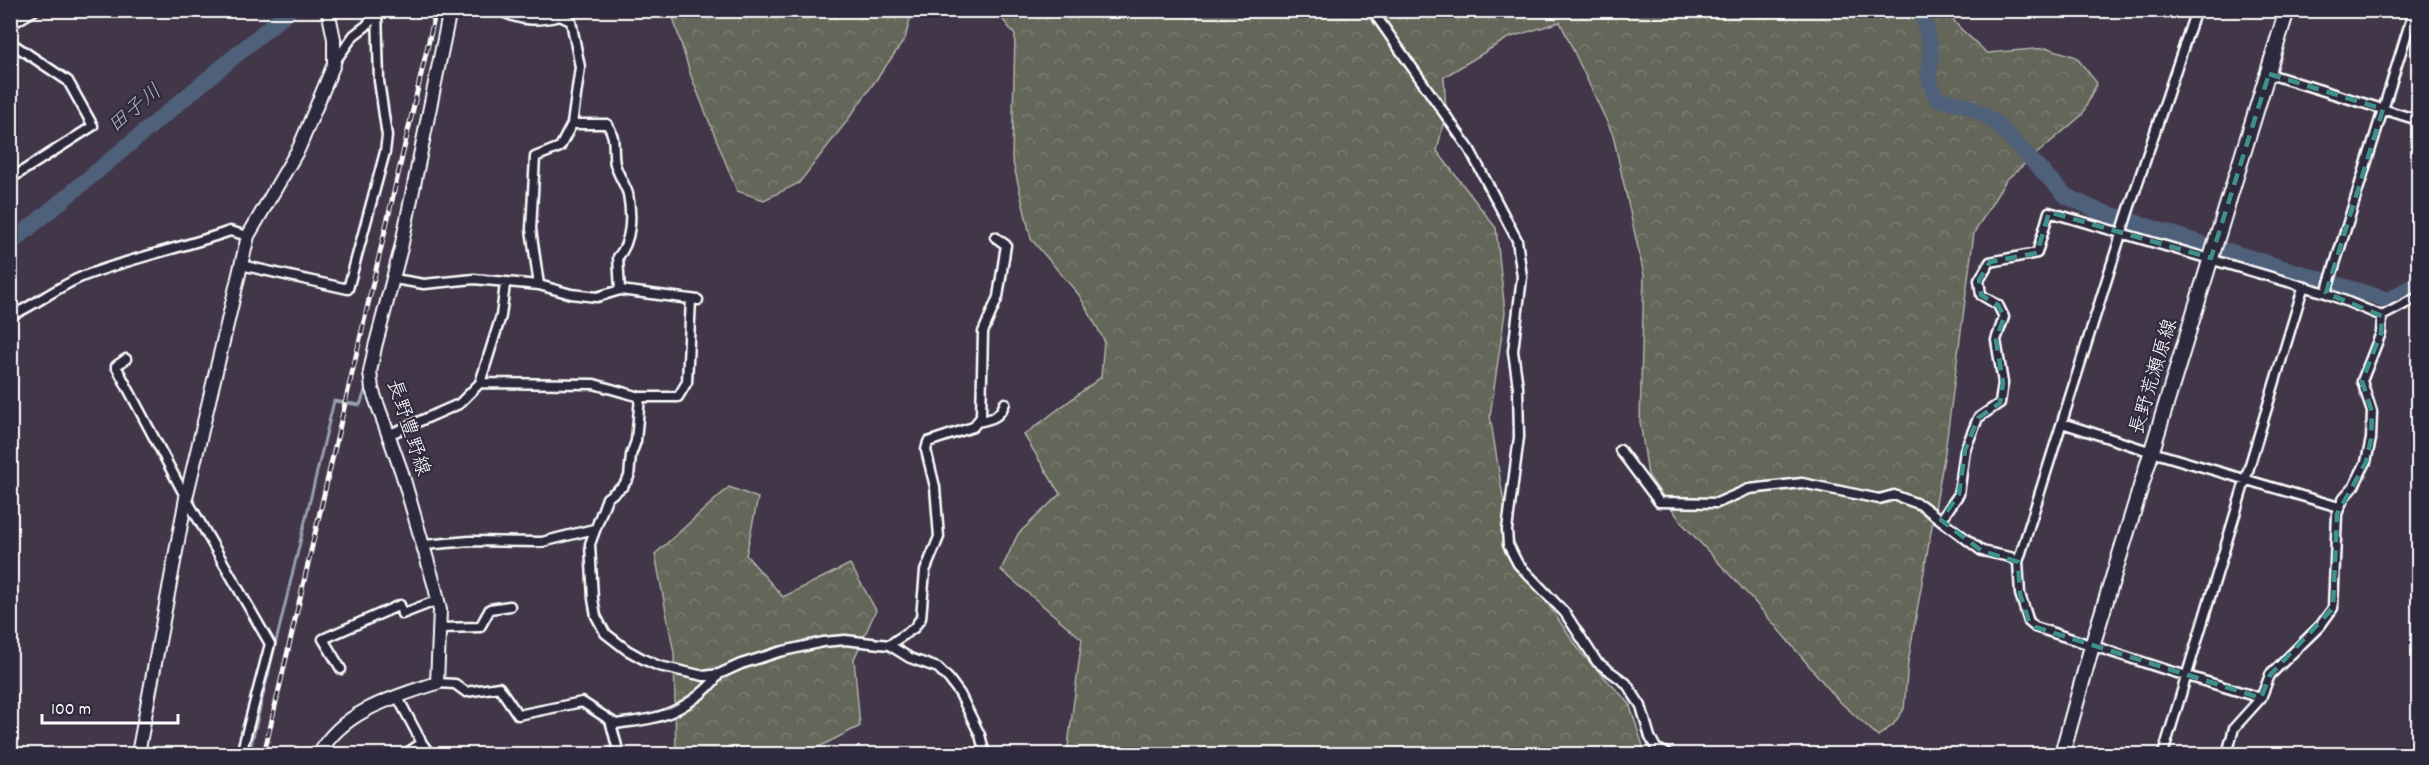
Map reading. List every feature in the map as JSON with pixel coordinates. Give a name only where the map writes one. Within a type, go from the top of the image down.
[{"type":"main road","points":[[138,754],[186,498],[248,236],[299,148],[334,64],[334,39],[328,10]]},
{"type":"main road","name":"長野豊野線","points":[[437,683],[440,628],[438,600],[423,545],[372,388],[370,372],[394,279],[450,10]]},
{"type":"main road","name":"長野荒瀬原線","points":[[2062,754],[2092,646],[2287,10]]},
{"type":"main road","points":[[320,754],[328,739],[347,722],[397,696],[437,683]]},
{"type":"street","points":[[10,25],[35,10]]},
{"type":"street","points":[[498,10],[511,16],[537,22],[561,13],[571,21],[580,67],[572,124],[560,147],[535,157],[531,230],[539,285]]},
{"type":"street","points":[[1367,10],[1374,13],[1470,150],[1517,240],[1522,277],[1513,351],[1518,387],[1519,437],[1507,530],[1508,545],[1518,564],[1565,613],[1597,662],[1626,683],[1641,706],[1650,737],[1656,748],[1668,754]]},
{"type":"street","points":[[2196,10],[2128,212],[2018,562],[2020,594],[2029,622],[2035,627],[2261,698]]},
{"type":"street","points":[[2326,290],[2414,10]]},
{"type":"street","points":[[334,64],[354,35],[366,26],[377,12]]},
{"type":"street","points":[[241,265],[348,289],[385,152],[387,136],[379,81],[377,12]]},
{"type":"street","points":[[10,42],[68,81],[93,126],[10,179]]},
{"type":"street","points":[[2269,74],[2418,120]]},
{"type":"street","points":[[572,124],[608,124],[614,134],[615,164],[627,193],[630,228],[624,250],[618,257],[620,290]]},
{"type":"street","points":[[1941,520],[1959,494],[1965,450],[1977,417],[2000,403],[2003,383],[1996,340],[2004,317],[1998,305],[1981,295],[1979,280],[1990,262],[2037,253],[2049,212],[2123,230],[2303,288],[2326,290],[2382,316]]},
{"type":"street","points":[[10,316],[27,309],[57,289],[83,276],[230,231],[248,236]]},
{"type":"street","points":[[889,645],[914,628],[921,618],[925,571],[939,537],[935,487],[926,450],[928,442],[973,427],[981,417],[983,332],[998,297],[1006,245],[994,237]]},
{"type":"street","points":[[394,279],[424,284],[474,279],[505,284],[539,285],[571,294],[597,297],[620,290],[695,299],[687,382],[678,397],[640,397],[594,384],[480,382]]},
{"type":"street","points":[[388,435],[459,404],[480,382],[501,316],[505,284]]},
{"type":"street","points":[[2163,754],[2303,288]]},
{"type":"street","points":[[2382,316],[2418,297]]},
{"type":"street","points":[[2227,754],[2235,728],[2261,698],[2270,675],[2320,626],[2333,608],[2337,514],[2344,497],[2354,486],[2366,462],[2371,440],[2372,412],[2362,381],[2381,333],[2382,316]]},
{"type":"street","points":[[126,359],[116,366],[186,498],[270,644],[241,754]]},
{"type":"street","points":[[640,397],[636,441],[631,454],[629,477],[623,486],[607,498],[590,544],[593,599],[596,616],[605,633],[627,650],[659,666],[704,676],[719,674],[741,663],[779,652],[823,642],[845,640],[889,645],[910,657],[938,668],[949,679],[960,694],[980,735],[985,754]]},
{"type":"street","points":[[977,422],[996,418],[1005,403]]},
{"type":"street","points":[[2062,423],[2339,507]]},
{"type":"street","points":[[1620,450],[1659,502],[1717,503],[1749,489],[1802,483],[1879,499],[1894,495],[1921,505],[1982,550],[2010,557],[2018,562]]},
{"type":"street","points":[[423,545],[470,541],[542,542],[594,529]]},
{"type":"street","points":[[341,669],[323,639],[400,605],[402,614],[438,600]]},
{"type":"street","points":[[440,628],[480,627],[490,609],[510,606]]},
{"type":"street","points":[[437,683],[456,684],[466,692],[499,687],[518,715],[582,702],[616,724],[655,718],[704,691],[719,674]]},
{"type":"street","points":[[397,696],[430,754]]},
{"type":"street","points":[[610,720],[619,754]]},
{"type":"street","points":[[405,754],[422,743]]},
{"type":"highlighted area","points":[[2269,74],[2383,109],[2326,293],[2382,316],[2381,333],[2362,381],[2372,412],[2371,439],[2366,462],[2337,514],[2333,608],[2270,675],[2261,698],[2035,627],[2029,622],[2020,594],[2018,562],[1982,551],[1941,520],[1959,494],[1965,450],[1978,418],[2000,403],[2003,383],[1996,340],[2004,317],[1998,305],[1981,295],[1979,280],[1990,262],[2037,253],[2049,212],[2211,258]]},
{"type":"green space","points":[[671,10],[912,11],[905,39],[847,121],[799,183],[764,200],[737,191],[691,76]]},
{"type":"green space","points":[[1945,10],[1960,28],[1987,53],[2048,48],[2076,57],[2097,83],[2082,115],[2006,180],[1974,233],[1945,452],[1908,662],[1904,709],[1893,725],[1878,736],[1839,701],[1754,601],[1682,523],[1648,475],[1640,421],[1644,275],[1613,135],[1560,22],[1508,38],[1444,77],[1446,111],[1437,151],[1496,228],[1505,312],[1490,416],[1508,528],[1530,578],[1582,654],[1629,703],[1643,746],[1642,754],[1069,754],[1068,746],[1082,639],[1001,570],[1018,534],[1060,494],[1024,435],[1101,377],[1104,340],[1079,295],[1031,239],[1012,158],[1015,35],[996,11]]},
{"type":"green space","points":[[729,487],[758,498],[746,555],[783,597],[850,564],[876,610],[854,659],[860,726],[805,754],[676,754],[674,653],[655,554]]},
{"type":"waterway","name":"田子川","points":[[10,244],[290,10]]},
{"type":"waterway","points":[[1922,10],[1931,56],[1930,79],[1938,99],[1967,105],[1995,122],[2066,196],[2096,210],[2200,243]]},
{"type":"waterway","points":[[2228,251],[2388,300],[2418,283]]},
{"type":"waterway","points":[[249,754],[334,401],[360,405],[367,385]]},
{"type":"railway","points":[[264,754],[436,10]]}]
